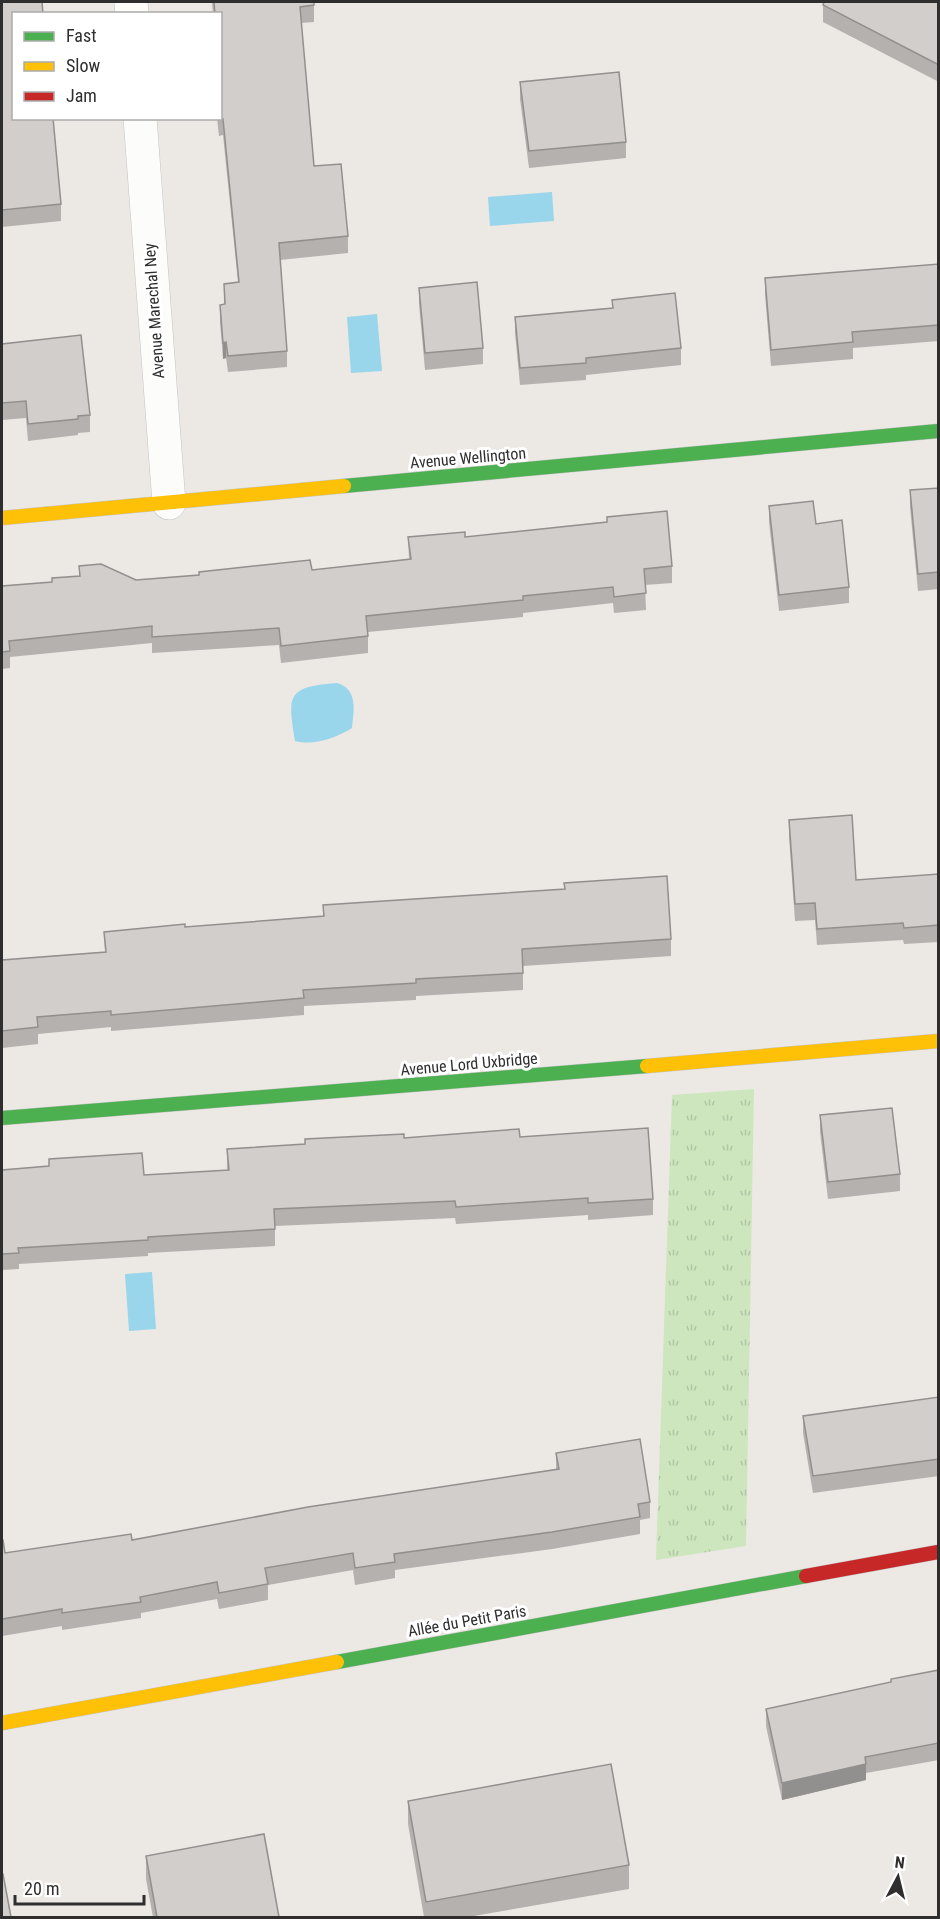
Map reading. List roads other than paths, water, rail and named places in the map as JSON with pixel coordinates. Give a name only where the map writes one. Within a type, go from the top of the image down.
[{"type":"street","name":"Avenue Marechal Ney","points":[[140,120],[169,503]]},
{"type":"street","name":"Avenue Wellington","points":[[2,518],[939,431]]},
{"type":"street","name":"Avenue Lord Uxbridge","points":[[2,1118],[763,1058],[939,1041]]},
{"type":"street","name":"Allée du Petit Paris","points":[[2,1723],[939,1552]]},
{"type":"water","points":[[552,192],[554,221],[490,226],[488,197]]},
{"type":"water","points":[[377,314],[382,371],[351,373],[347,317]]},
{"type":"water","points":[[337,683],[344,686],[352,695],[354,707],[352,728],[325,740],[295,741],[291,713],[294,696],[308,687]]},
{"type":"water","points":[[152,1272],[156,1329],[129,1331],[125,1274]]}]
